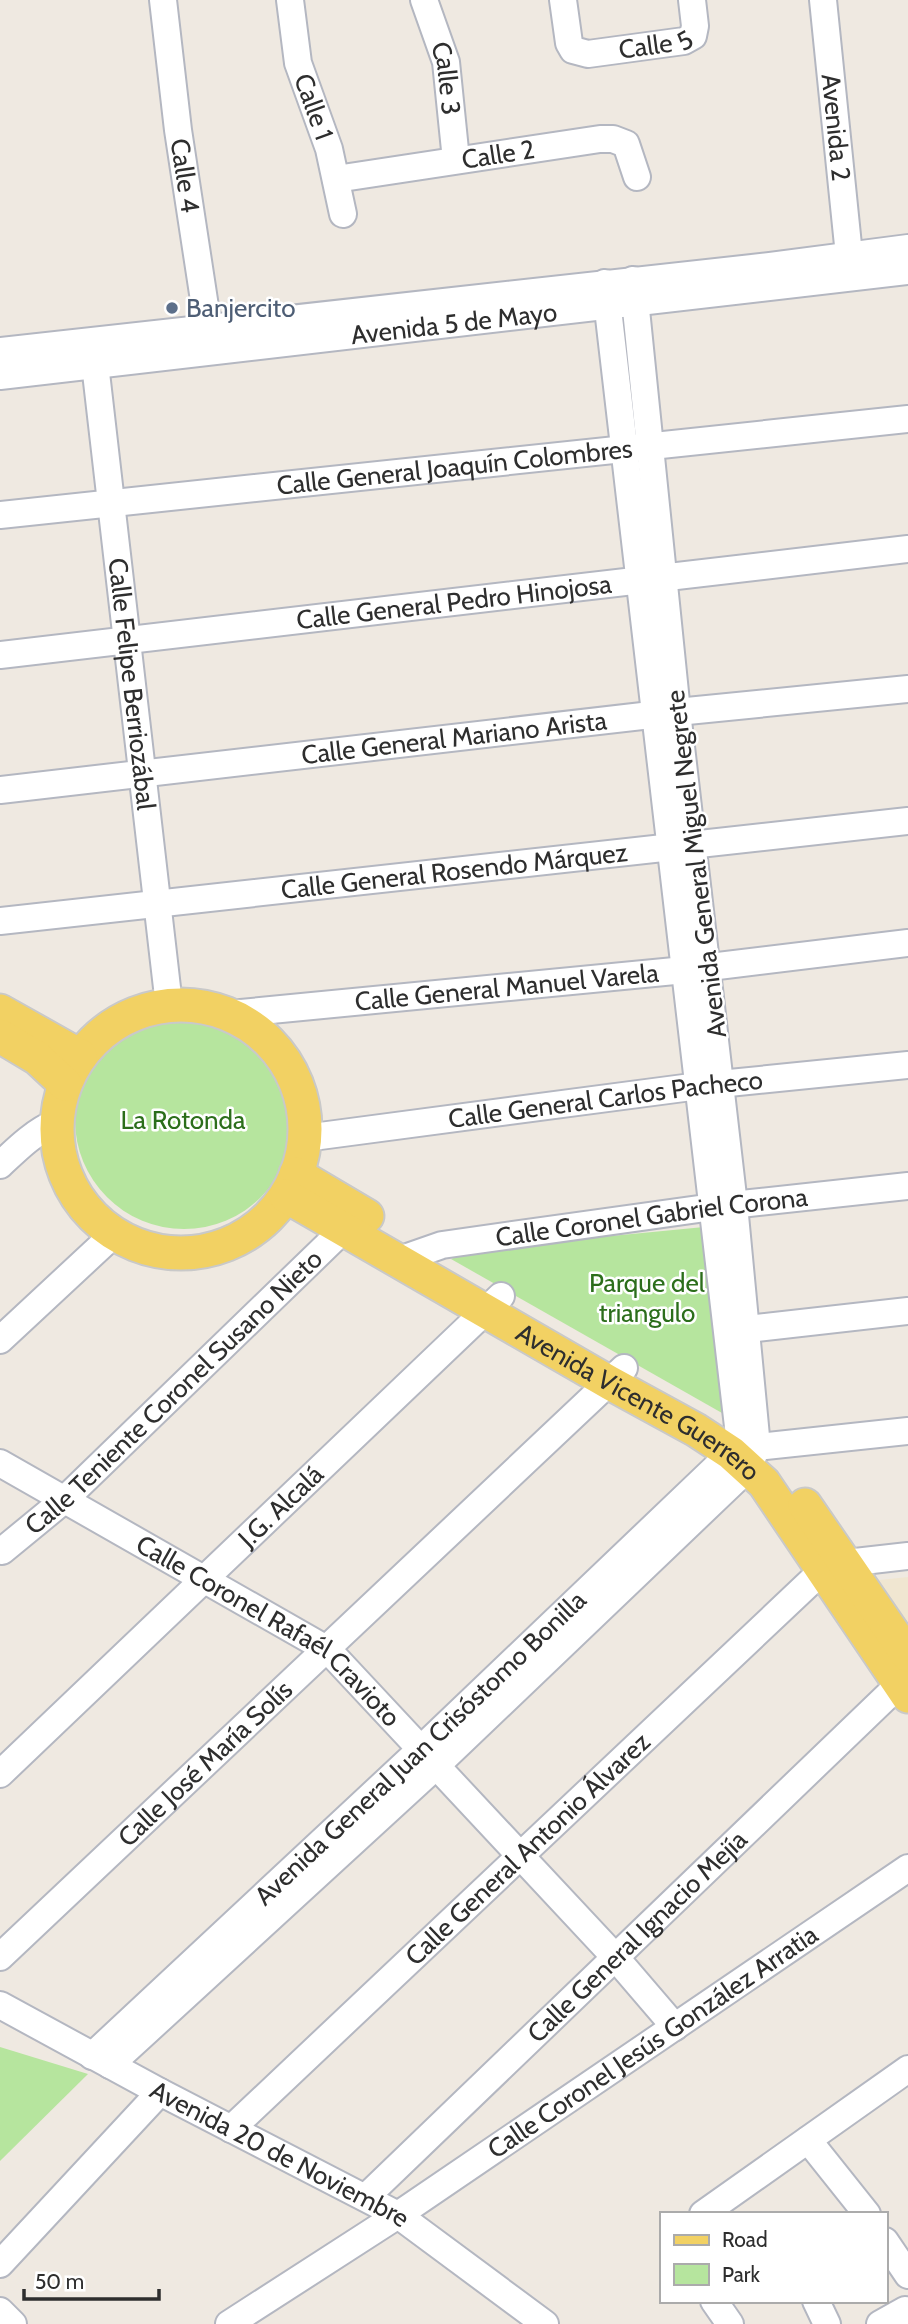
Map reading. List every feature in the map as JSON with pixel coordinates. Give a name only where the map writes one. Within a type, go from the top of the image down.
[{"type":"main road","points":[[169,1005],[200,1006],[230,1014],[256,1030],[278,1051],[294,1078],[303,1107],[304,1138],[291,1185],[265,1221],[238,1239],[207,1251],[175,1254],[143,1248],[114,1234],[93,1218],[77,1197],[65,1174],[58,1148],[59,1102],[73,1070],[98,1036],[119,1021],[143,1010],[169,1005]]},
{"type":"main road","points":[[0,1011],[73,1070]]},
{"type":"main road","points":[[0,1036],[37,1058],[73,1070]]},
{"type":"main road","name":"Avenida Vicente Guerrero","points":[[291,1185],[344,1229],[411,1255]]},
{"type":"main road","name":"Avenida Vicente Guerrero","points":[[291,1185],[617,1376],[695,1430],[744,1451],[764,1483],[834,1567],[906,1678]]},
{"type":"street","name":"Calle 4","points":[[163,0],[178,130],[210,340]]},
{"type":"street","name":"Calle 1","points":[[290,0],[298,64],[323,131],[342,214]]},
{"type":"street","name":"Calle 3","points":[[424,0],[446,62],[456,160]]},
{"type":"street","name":"Calle 5","points":[[563,0],[569,43],[573,50],[579,53],[684,41],[693,36],[695,26],[692,0]]},
{"type":"street","name":"Avenida 2","points":[[824,0],[849,255]]},
{"type":"street","name":"Calle 2","points":[[336,179],[600,139],[614,139],[626,144],[637,177]]},
{"type":"street","name":"Avenida 5 de Mayo","points":[[771,277],[849,255],[908,248]]},
{"type":"street","name":"Avenida 5 de Mayo","points":[[0,351],[210,340],[771,277],[908,271]]},
{"type":"street","name":"Avenida General Miguel Negrete","points":[[634,292],[637,447],[665,713],[724,1206],[744,1451]]},
{"type":"street","name":"Avenida General Miguel Negrete","points":[[606,295],[637,447]]},
{"type":"street","name":"Avenida 5 de Mayo","points":[[0,376],[95,364],[210,340]]},
{"type":"street","name":"Calle Felipe Berriozábal","points":[[95,364],[169,1005]]},
{"type":"street","name":"Calle General Joaquín Colombres","points":[[0,515],[908,419]]},
{"type":"street","name":"Calle General Pedro Hinojosa","points":[[0,655],[908,549]]},
{"type":"street","name":"Calle General Mariano Arista","points":[[0,790],[665,713],[908,689]]},
{"type":"street","name":"Calle General Rosendo Márquez","points":[[0,921],[908,821]]},
{"type":"street","name":"Calle General Manuel Varela","points":[[230,1014],[696,969],[908,943]]},
{"type":"street","name":"Calle General Carlos Pacheco","points":[[304,1138],[710,1085],[908,1065]]},
{"type":"street","points":[[0,1165],[30,1137],[57,1122]]},
{"type":"street","name":"Calle Coronel Gabriel Corona","points":[[411,1255],[724,1206],[908,1186]]},
{"type":"street","name":"Avenida General Miguel Negrete","points":[[724,1206],[748,1329],[744,1451]]},
{"type":"street","name":"Calle Teniente Coronel Susano Nieto","points":[[2,1551],[64,1500],[344,1229]]},
{"type":"street","points":[[0,1340],[114,1234]]},
{"type":"street","name":"J.G. Alcalá","points":[[0,1773],[493,1303]]},
{"type":"street","points":[[748,1329],[908,1311]]},
{"type":"street","name":"Calle José María Solís","points":[[0,1957],[617,1376]]},
{"type":"street","points":[[744,1451],[908,1431]]},
{"type":"street","name":"Avenida General Juan Crisóstomo Bonilla","points":[[101,2060],[429,1757],[744,1451]]},
{"type":"street","name":"Calle Coronel Rafaél Cravioto","points":[[0,1463],[328,1650],[615,1957],[675,2027]]},
{"type":"street","points":[[834,1567],[908,1556]]},
{"type":"street","name":"Calle General Antonio Álvarez","points":[[231,2129],[519,1856],[834,1567]]},
{"type":"street","name":"Calle General Ignacio Mejía","points":[[366,2197],[906,1678]]},
{"type":"street","name":"Calle Coronel Jesús González Arratia","points":[[244,2321],[908,1868]]},
{"type":"street","name":"Avenida 20 de Noviembre","points":[[0,2005],[397,2215],[545,2324]]},
{"type":"street","points":[[706,2212],[908,2069]]},
{"type":"street","points":[[0,2264],[160,2092]]},
{"type":"street","points":[[808,2140],[865,2212]]},
{"type":"street","points":[[887,2244],[908,2275]]},
{"type":"street","points":[[817,2303],[827,2324]]},
{"type":"street","points":[[0,2311],[13,2324]]},
{"type":"street","points":[[880,2324],[907,2312]]},
{"type":"shaded area","points":[[908,1577],[908,1633],[870,1581]]},
{"type":"green space","name":"La Rotonda","points":[[184,1011],[226,1019],[261,1043],[285,1078],[293,1120],[285,1162],[261,1197],[226,1221],[184,1229],[142,1221],[107,1197],[83,1162],[75,1120],[83,1078],[107,1043],[142,1019]]},
{"type":"green space","name":"Parque del triangulo","points":[[704,1227],[722,1413],[451,1259],[478,1249]]},
{"type":"green space","points":[[0,2047],[88,2074],[0,2161]]},
{"type":"place","name":"Banjercito","points":[[172,308]]}]
